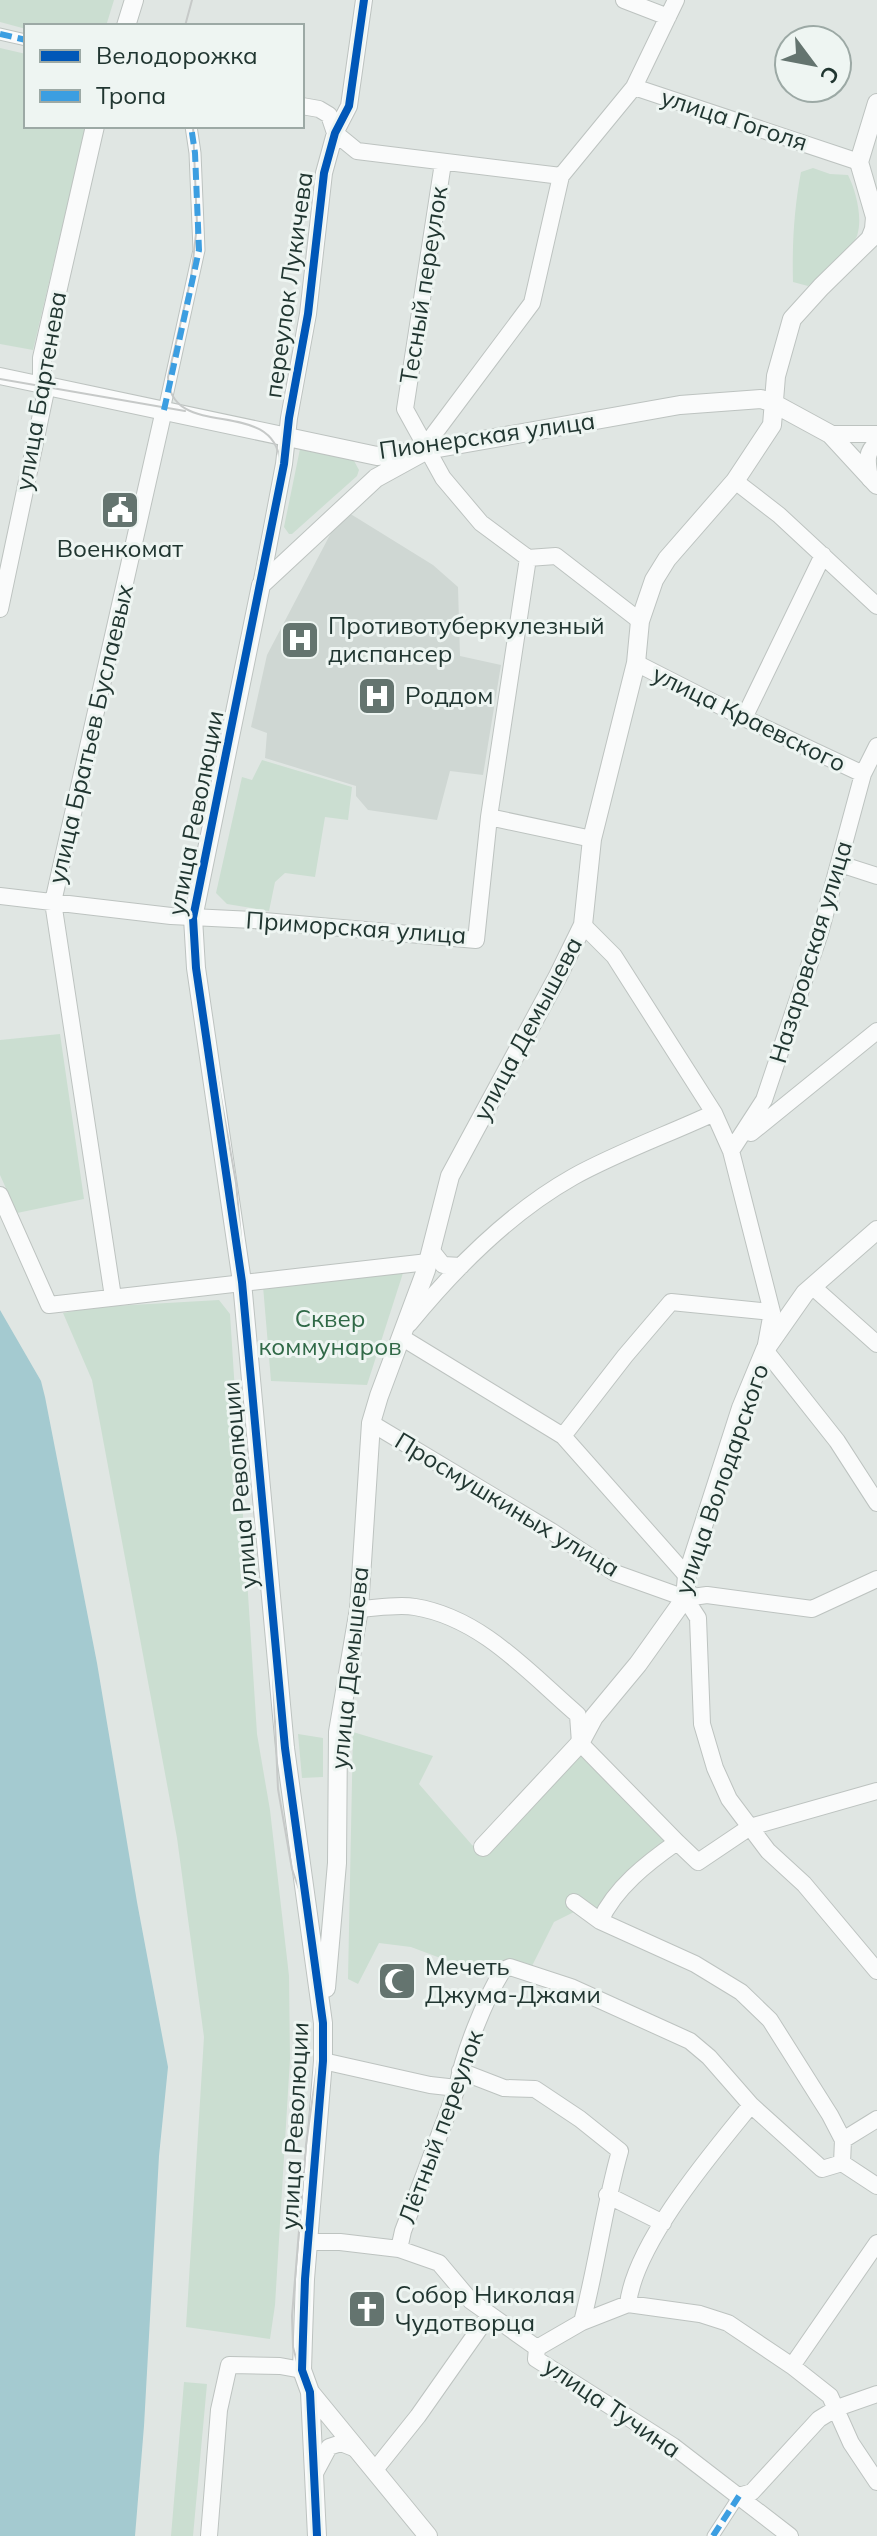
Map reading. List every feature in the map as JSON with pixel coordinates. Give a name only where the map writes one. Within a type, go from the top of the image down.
[{"type":"street","points":[[127,24],[134,0]]},
{"type":"street","name":"переулок Лукичева","points":[[288,437],[308,314],[324,173],[335,133],[349,106],[364,0]]},
{"type":"street","points":[[624,0],[668,17]]},
{"type":"street","name":"улица Гоголя","points":[[676,0],[634,87],[859,162]]},
{"type":"street","points":[[0,34],[24,40]]},
{"type":"street","points":[[261,585],[376,478],[427,450],[434,434],[532,303],[561,176],[634,87]]},
{"type":"street","points":[[859,162],[877,103]]},
{"type":"street","points":[[304,106],[319,109],[329,115],[335,133],[357,151],[561,176]]},
{"type":"street","name":"улица Бартенева","points":[[0,609],[47,386],[42,375],[42,358],[95,128]]},
{"type":"street","points":[[164,410],[199,250],[191,128]]},
{"type":"street","name":"улица Демышева","points":[[323,2023],[337,1863],[338,1732],[359,1609],[371,1423],[430,1256],[450,1176],[583,925],[592,839],[636,663],[640,621],[654,580],[667,559],[735,481],[772,425],[776,376],[792,319],[870,239],[876,216],[859,162]]},
{"type":"street","name":"Тесный переулок","points":[[427,450],[405,409],[443,163]]},
{"type":"street","name":"Пионерская улица","points":[[0,376],[377,456],[680,405],[761,399],[830,434],[877,434]]},
{"type":"street","name":"улица Братьев Буслаевых","points":[[113,1297],[53,902],[164,410]]},
{"type":"street","points":[[830,434],[874,482]]},
{"type":"street","name":"улица Революции","points":[[288,437],[193,918],[196,968],[242,1282],[285,1748],[323,2023],[323,2061],[305,2279],[302,2370],[310,2392],[317,2536]]},
{"type":"street","points":[[874,482],[869,450],[877,443]]},
{"type":"street","points":[[427,450],[443,478],[481,523],[528,558],[556,556],[640,621]]},
{"type":"street","points":[[376,478],[377,456]]},
{"type":"street","points":[[735,481],[823,555],[877,606]]},
{"type":"street","points":[[744,718],[823,555]]},
{"type":"street","name":"Приморская улица","points":[[0,896],[193,918],[253,920],[476,940],[489,817],[528,558]]},
{"type":"street","name":"улица Краевского","points":[[636,663],[863,774]]},
{"type":"street","name":"Назаровская улица","points":[[731,1151],[764,1100],[840,864],[863,774],[877,746]]},
{"type":"street","points":[[489,817],[592,839]]},
{"type":"street","points":[[840,864],[877,876]]},
{"type":"street","points":[[583,925],[614,956],[714,1113],[731,1151],[772,1312],[765,1350],[837,1441],[877,1503]]},
{"type":"street","points":[[731,1151],[877,1031]]},
{"type":"street","points":[[687,1576],[563,1436],[402,1334],[432,1296],[504,1225],[573,1177],[714,1113]]},
{"type":"street","points":[[0,1195],[49,1305],[430,1256],[443,1265],[461,1266]]},
{"type":"street","name":"улица Володарского","points":[[483,1847],[580,1743],[594,1717],[638,1664],[685,1598],[687,1576],[741,1408],[765,1350],[805,1293],[877,1230]]},
{"type":"street","points":[[813,1287],[877,1344]]},
{"type":"street","points":[[563,1436],[671,1302],[772,1312]]},
{"type":"street","name":"Просмушкиных улица","points":[[371,1423],[615,1573],[685,1598]]},
{"type":"street","points":[[877,1579],[812,1609],[707,1595],[685,1598],[698,1618],[702,1724],[715,1768],[729,1799],[768,1851],[804,1884],[877,1971]]},
{"type":"street","points":[[359,1609],[412,1606],[448,1615],[485,1634],[578,1715],[580,1743],[698,1862],[750,1827],[877,1791]]},
{"type":"street","points":[[600,1921],[608,1902],[654,1858],[677,1842]]},
{"type":"street","points":[[574,1902],[600,1921],[695,1964],[741,1992],[770,2020],[843,2140],[842,2163]]},
{"type":"street","name":"Лётный переулок","points":[[399,2249],[495,1982],[503,1970],[510,1967],[571,1987],[690,2041],[709,2057],[751,2105]]},
{"type":"street","points":[[323,2061],[430,2085],[459,2080],[504,2088],[535,2089],[620,2151],[607,2195],[595,2273],[582,2322]]},
{"type":"street","points":[[628,2304],[629,2291],[640,2265],[663,2223],[751,2105],[822,2169],[842,2163]]},
{"type":"street","points":[[843,2140],[877,2119]]},
{"type":"street","points":[[842,2163],[877,2186]]},
{"type":"street","points":[[607,2195],[663,2223]]},
{"type":"street","name":"улица Тучина","points":[[309,2242],[340,2242],[399,2249],[439,2263],[471,2301],[537,2348],[536,2359],[673,2446],[790,2536]]},
{"type":"street","points":[[792,2366],[877,2243]]},
{"type":"street","points":[[537,2348],[582,2322],[628,2304],[700,2314],[728,2323],[830,2396],[851,2443],[877,2482]]},
{"type":"street","points":[[374,2471],[418,2416],[489,2315]]},
{"type":"street","points":[[209,2536],[219,2410],[229,2365],[280,2366],[302,2370]]},
{"type":"street","points":[[310,2392],[428,2536]]},
{"type":"street","points":[[713,2536],[739,2496],[752,2492],[819,2419],[837,2408],[877,2394]]},
{"type":"street","points":[[314,2475],[329,2447],[341,2443],[356,2449]]},
{"type":"shaded area","name":"Роддом","points":[[349,513],[433,565],[458,587],[460,656],[501,665],[483,775],[450,771],[437,820],[368,810],[356,796],[356,786],[265,758],[267,733],[251,727],[267,655],[333,529]]},
{"type":"green space","points":[[0,0],[114,0],[107,24],[24,24],[24,28],[0,22]]},
{"type":"green space","points":[[0,48],[24,54],[24,128],[86,128],[33,350],[0,344]]},
{"type":"green space","points":[[813,168],[830,174],[848,175],[856,197],[859,221],[854,241],[808,286],[793,282],[793,241],[801,172]]},
{"type":"green space","points":[[300,449],[353,459],[359,470],[357,476],[289,534],[284,527]]},
{"type":"green space","points":[[262,760],[352,787],[348,820],[325,817],[315,877],[285,873],[275,882],[269,911],[227,904],[216,893],[242,777],[252,780]]},
{"type":"green space","points":[[60,1034],[84,1199],[17,1213],[0,1175],[0,1040]]},
{"type":"green space","name":"Сквер коммунаров","points":[[403,1273],[367,1385],[271,1381],[263,1286]]},
{"type":"green space","points":[[219,1300],[230,1314],[257,1734],[270,1810],[289,1976],[290,2059],[275,2305],[270,2339],[186,2327],[204,2037],[177,1838],[92,1380],[63,1313],[97,1307]]},
{"type":"green space","points":[[353,1732],[433,1756],[419,1784],[472,1845],[483,1851],[580,1746],[672,1840],[596,1920],[580,1909],[554,1922],[532,1966],[491,1977],[411,1947],[379,1943],[358,1984],[348,1979]]},
{"type":"green space","points":[[298,1734],[323,1738],[323,1777],[302,1778]]},
{"type":"green space","points":[[184,2382],[207,2384],[193,2536],[171,2536]]},
{"type":"water","points":[[0,1310],[41,1381],[45,1397],[97,1663],[168,2067],[159,2156],[135,2536],[0,2536]]},
{"type":"tram line","points":[[186,24],[192,0]]},
{"type":"tram line","points":[[193,128],[197,225],[191,278],[168,377],[173,397],[186,409],[260,430],[274,442],[280,462],[189,915],[236,1183],[265,1497],[278,1789],[292,1869],[301,1895]]},
{"type":"tram line","points":[[0,379],[185,411]]},
{"type":"tram line","points":[[299,1885],[323,2023],[306,2145],[292,2316],[293,2347],[301,2377],[315,2408],[320,2536]]},
{"type":"marked path","points":[[0,34],[24,40]]},
{"type":"marked path","points":[[164,410],[199,250],[191,128]]},
{"type":"marked path","points":[[713,2536],[739,2496]]},
{"type":"cycle path","points":[[317,2536],[310,2392],[302,2370],[305,2279],[323,2061],[323,2023],[285,1748],[242,1282],[196,968],[193,918],[284,464],[308,314],[324,173],[335,133],[349,106],[364,0]]},
{"type":"place","name":"Военкомат","points":[[120,510]]},
{"type":"place","name":"Противотуберкулезный диспансер","points":[[300,640]]},
{"type":"place","name":"Роддом","points":[[377,696]]},
{"type":"place","name":"Мечеть Джума-Джами","points":[[397,1981]]},
{"type":"place","name":"Собор Николая Чудотворца","points":[[367,2309]]}]
